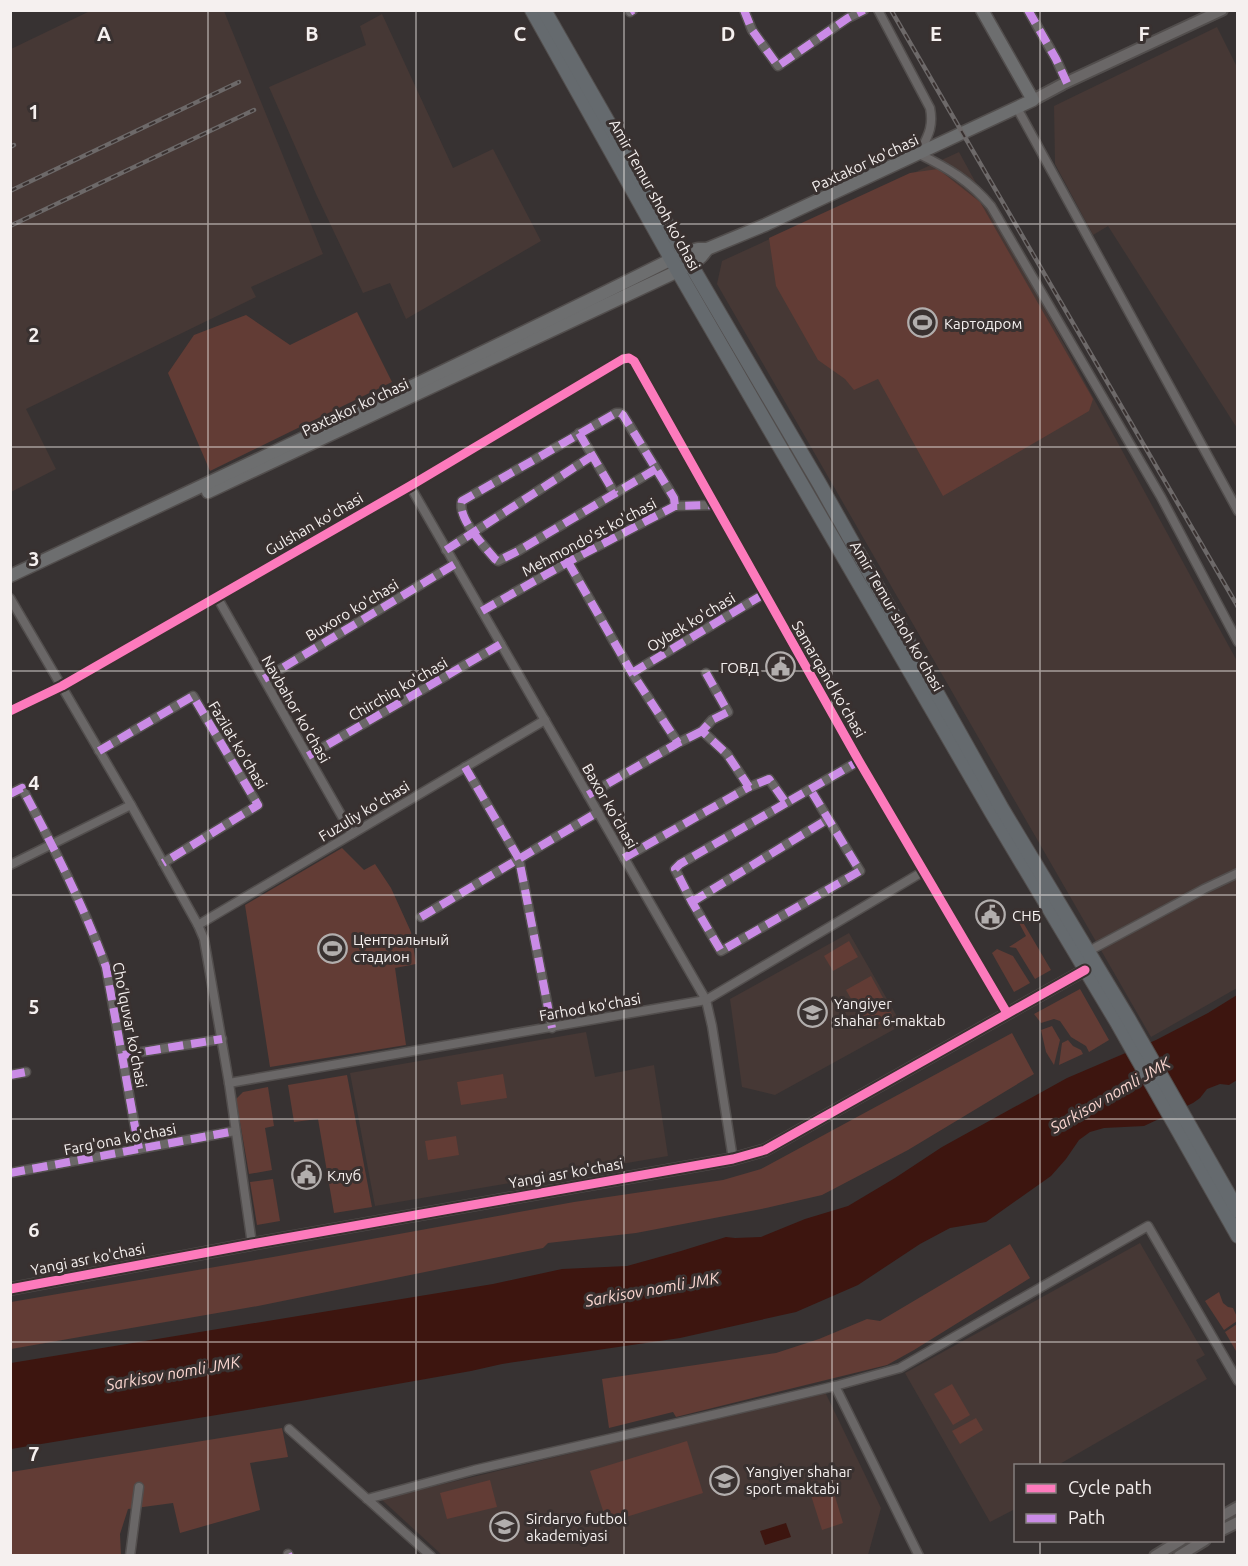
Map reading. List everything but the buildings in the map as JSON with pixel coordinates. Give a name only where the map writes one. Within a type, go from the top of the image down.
[{"type":"highway","name":"Amir Temur shoh ko'chasi","points":[[532,10],[681,262],[819,483],[1001,807],[1088,952],[1123,1021],[1185,1131],[1238,1236]]},
{"type":"highway","name":"Amir Temur shoh ko'chasi","points":[[544,10],[806,492],[1085,970],[1123,1021]]},
{"type":"highway","points":[[806,492],[819,483]]},
{"type":"highway","name":"Amir Temur shoh ko'chasi","points":[[1185,1131],[1238,1211]]},
{"type":"main road","points":[[982,10],[1033,100]]},
{"type":"main road","name":"Paxtakor ko'chasi","points":[[10,576],[681,262],[703,257],[707,249],[765,225],[1033,100]]},
{"type":"main road","name":"Paxtakor ko'chasi","points":[[10,585],[681,262]]},
{"type":"street","points":[[744,10],[752,30],[778,66],[848,18],[864,10]]},
{"type":"street","points":[[878,10],[930,108],[933,120],[919,154],[954,172],[980,193],[991,206],[1161,497],[1238,642]]},
{"type":"street","points":[[1028,10],[1067,83]]},
{"type":"street","points":[[1033,100],[1222,10]]},
{"type":"street","points":[[1017,108],[1238,511]]},
{"type":"street","name":"Gulshan ko'chasi","points":[[10,711],[62,686],[410,486],[623,359],[629,358]]},
{"type":"street","name":"Samarqand ko‘chasi","points":[[629,358],[634,361],[859,761],[1007,1014]]},
{"type":"street","points":[[656,469],[498,561],[474,533],[460,508],[462,501],[616,413],[623,415],[674,498],[675,506]]},
{"type":"street","points":[[579,433],[615,494]]},
{"type":"street","points":[[446,550],[592,456]]},
{"type":"street","name":"Baxor ko'chasi","points":[[410,486],[706,1000],[733,1159]]},
{"type":"street","name":"Mehmondo'st ko'chasi","points":[[482,611],[568,562],[675,506],[714,505]]},
{"type":"street","points":[[568,562],[632,673],[678,743]]},
{"type":"street","name":"Buxoro ko'chasi","points":[[264,679],[455,564]]},
{"type":"street","name":"Oybek ko'chasi","points":[[632,673],[764,594]]},
{"type":"street","name":"Navbahor ko'chasi","points":[[217,597],[352,834]]},
{"type":"street","points":[[10,598],[131,805],[204,939],[229,1083],[252,1244]]},
{"type":"street","name":"Chirchiq ko'chasi","points":[[308,756],[501,644]]},
{"type":"street","points":[[588,795],[702,731],[712,720],[728,712],[706,673]]},
{"type":"street","name":"Fazilat ko'chasi","points":[[99,751],[193,696],[258,805],[163,863]]},
{"type":"street","name":"Fuzuliy ko'chasi","points":[[198,925],[545,720]]},
{"type":"street","points":[[702,731],[727,754],[749,787]]},
{"type":"street","points":[[810,789],[860,871],[721,951],[675,869],[680,864],[810,789],[859,761]]},
{"type":"street","points":[[465,767],[519,859],[552,1028]]},
{"type":"street","points":[[624,858],[749,787],[769,779],[786,803]]},
{"type":"street","name":"Cho‘lquvar ko'chasi","points":[[10,794],[22,788],[52,845],[106,967],[139,1149]]},
{"type":"street","points":[[10,865],[131,805]]},
{"type":"street","points":[[421,917],[598,812]]},
{"type":"street","points":[[692,902],[828,819]]},
{"type":"street","name":"Farhod ko'chasi","points":[[229,1083],[706,1000],[924,871]]},
{"type":"street","points":[[1088,952],[1238,873]]},
{"type":"street","name":"Yangi asr ko'chasi","points":[[10,1289],[733,1159],[765,1150],[1085,970]]},
{"type":"street","points":[[123,1054],[222,1040]]},
{"type":"street","points":[[10,1074],[26,1072]]},
{"type":"street","name":"Farg'ona ko'chasi","points":[[10,1173],[235,1131]]},
{"type":"street","points":[[367,1499],[474,1470],[835,1386],[900,1368],[1148,1226],[1238,1381]]},
{"type":"street","points":[[835,1386],[919,1556]]},
{"type":"street","points":[[289,1429],[431,1556]]},
{"type":"street","points":[[130,1556],[139,1487]]},
{"type":"street","points":[[1224,1515],[1238,1507]]},
{"type":"street","points":[[1224,1529],[1238,1522]]},
{"type":"street","points":[[1155,1556],[1178,1542]]},
{"type":"street","points":[[1179,1556],[1202,1542]]},
{"type":"shaded area","points":[[90,11],[224,11],[323,254],[251,287],[256,297],[26,409],[56,469],[11,492],[11,49]]},
{"type":"shaded area","points":[[382,14],[453,168],[493,149],[541,241],[406,319],[390,283],[363,293],[269,87],[366,45],[360,26]]},
{"type":"shaded area","points":[[1217,27],[1237,67],[1237,428],[1108,226],[1093,235],[1055,164],[1054,106]]},
{"type":"shaded area","points":[[959,152],[1237,661],[1237,988],[1151,1037],[717,284],[722,261]]},
{"type":"shaded area","name":"Картодром","points":[[938,169],[980,202],[1093,399],[1089,411],[943,496],[878,379],[854,390],[845,379],[818,360],[776,286],[769,238],[910,173]]},
{"type":"shaded area","points":[[357,312],[392,382],[210,471],[168,373],[194,335],[246,315],[290,345]]},
{"type":"shaded area","name":"Центральный стадион","points":[[342,848],[364,870],[375,864],[391,888],[411,932],[416,964],[395,968],[406,1045],[270,1067],[245,905]]},
{"type":"shaded area","points":[[1021,919],[1051,970],[1035,979],[1016,948],[1009,947],[1026,936],[1018,921]]},
{"type":"shaded area","name":"Yangiyer shahar 6-maktab","points":[[849,933],[902,1025],[775,1095],[742,1087],[730,999]]},
{"type":"shaded area","points":[[849,941],[858,957],[833,971],[824,956]]},
{"type":"shaded area","points":[[997,949],[1013,956],[1030,983],[1014,992],[992,953]]},
{"type":"shaded area","points":[[871,976],[893,1016],[869,1030],[846,990]]},
{"type":"shaded area","points":[[1080,989],[1109,1040],[1089,1052],[1086,1046],[1071,1037],[1060,1021],[1054,1019],[1041,1023],[1034,1014]]},
{"type":"shaded area","points":[[1052,1026],[1060,1040],[1054,1065],[1046,1052],[1041,1030]]},
{"type":"shaded area","points":[[586,1032],[595,1077],[654,1065],[668,1156],[375,1206],[350,1073]]},
{"type":"shaded area","points":[[1012,1033],[1034,1074],[908,1150],[822,1195],[636,1233],[548,1243],[543,1248],[258,1306],[11,1349],[11,1302],[574,1202],[723,1180],[761,1169]]},
{"type":"shaded area","points":[[1068,1040],[1083,1054],[1059,1065],[1062,1043]]},
{"type":"shaded area","points":[[503,1074],[507,1098],[461,1105],[457,1082]]},
{"type":"shaded area","points":[[347,1075],[372,1207],[334,1213],[318,1119],[294,1122],[288,1085]]},
{"type":"shaded area","points":[[268,1087],[274,1126],[265,1128],[272,1170],[249,1174],[236,1099],[243,1092]]},
{"type":"shaded area","points":[[456,1136],[459,1155],[428,1160],[425,1141]]},
{"type":"shaded area","points":[[273,1179],[280,1221],[257,1225],[250,1182]]},
{"type":"shaded area","points":[[1140,1243],[1205,1355],[1196,1360],[1207,1379],[1060,1464],[1014,1464],[1014,1510],[990,1522],[905,1373]]},
{"type":"shaded area","points":[[1010,1244],[1030,1278],[887,1365],[676,1417],[673,1412],[609,1428],[602,1379],[776,1353],[819,1339],[867,1319],[880,1321]]},
{"type":"shaded area","points":[[1219,1292],[1223,1303],[1233,1308],[1237,1317],[1237,1321],[1224,1330],[1205,1301]]},
{"type":"shaded area","points":[[1237,1324],[1237,1350],[1236,1351],[1225,1332]]},
{"type":"shaded area","points":[[952,1384],[970,1415],[953,1425],[934,1394]]},
{"type":"shaded area","name":"Yangiyer shahar sport maktabi","points":[[825,1392],[881,1508],[868,1555],[443,1556],[381,1499]]},
{"type":"shaded area","points":[[976,1418],[983,1430],[960,1444],[952,1431]]},
{"type":"shaded area","points":[[282,1428],[288,1457],[250,1463],[260,1510],[180,1533],[173,1503],[128,1509],[120,1534],[121,1555],[11,1556],[11,1472]]},
{"type":"shaded area","points":[[687,1441],[703,1493],[607,1523],[590,1471]]},
{"type":"shaded area","points":[[490,1480],[497,1507],[447,1519],[440,1493]]},
{"type":"shaded area","points":[[831,1483],[843,1523],[822,1530],[809,1489]]},
{"type":"water","name":"Sarkisov nomli JMK","points":[[1237,995],[1237,1080],[1229,1085],[1220,1084],[1207,1089],[1193,1103],[1144,1126],[1104,1128],[1090,1132],[1079,1140],[1051,1176],[986,1222],[950,1228],[920,1244],[858,1285],[796,1312],[680,1338],[502,1364],[301,1401],[11,1449],[11,1363],[493,1284],[562,1269],[627,1266],[726,1237],[761,1237],[805,1219],[848,1206],[942,1147],[1067,1078],[1156,1040]]},
{"type":"water","points":[[786,1523],[791,1537],[765,1545],[760,1531]]},
{"type":"railway","points":[[891,10],[1238,607]]},
{"type":"railway","points":[[10,191],[239,82]]},
{"type":"railway","points":[[10,226],[254,110]]},
{"type":"railway","points":[[10,147],[14,145]]},
{"type":"marked path","points":[[744,10],[752,30],[778,66],[848,18],[864,10]]},
{"type":"marked path","points":[[1028,10],[1067,83]]},
{"type":"marked path","points":[[656,469],[498,561],[472,532],[462,508],[462,501],[616,413],[623,415],[674,498],[675,506]]},
{"type":"marked path","points":[[579,433],[615,494]]},
{"type":"marked path","points":[[446,550],[592,456]]},
{"type":"marked path","points":[[482,611],[568,562],[675,506],[714,505]]},
{"type":"marked path","points":[[568,562],[632,673],[678,743]]},
{"type":"marked path","points":[[264,679],[455,564]]},
{"type":"marked path","points":[[632,673],[764,594]]},
{"type":"marked path","points":[[308,756],[501,644]]},
{"type":"marked path","points":[[706,673],[728,712],[712,720],[702,731],[727,754],[749,787],[769,779],[786,803],[859,761]]},
{"type":"marked path","points":[[99,751],[193,696],[258,805],[163,863]]},
{"type":"marked path","points":[[588,795],[702,731]]},
{"type":"marked path","points":[[465,767],[519,859],[552,1028]]},
{"type":"marked path","points":[[624,858],[749,787]]},
{"type":"marked path","points":[[10,794],[22,788],[78,899],[106,967],[139,1149]]},
{"type":"marked path","points":[[786,803],[675,869],[721,951],[860,871],[810,789]]},
{"type":"marked path","points":[[421,917],[598,812]]},
{"type":"marked path","points":[[692,902],[828,819]]},
{"type":"marked path","points":[[123,1055],[222,1039]]},
{"type":"marked path","points":[[10,1075],[26,1072]]},
{"type":"marked path","points":[[10,1173],[235,1131]]},
{"type":"cycle path","points":[[10,711],[62,686],[410,486],[623,359],[629,358],[634,361],[859,761],[1007,1013]]},
{"type":"cycle path","points":[[10,1289],[733,1159],[765,1150],[1085,970]]},
{"type":"place","name":"Картодром","points":[[923,323]]},
{"type":"place","name":"ГОВД","points":[[780,667]]},
{"type":"place","name":"СНБ","points":[[991,915]]},
{"type":"place","name":"Центральный стадион","points":[[332,948]]},
{"type":"place","name":"Yangiyer shahar 6-maktab","points":[[813,1012]]},
{"type":"place","name":"Клуб","points":[[306,1175]]},
{"type":"place","name":"Yangiyer shahar sport maktabi","points":[[725,1480]]},
{"type":"place","name":"Sirdaryo futbol akademiyasi","points":[[505,1527]]}]
